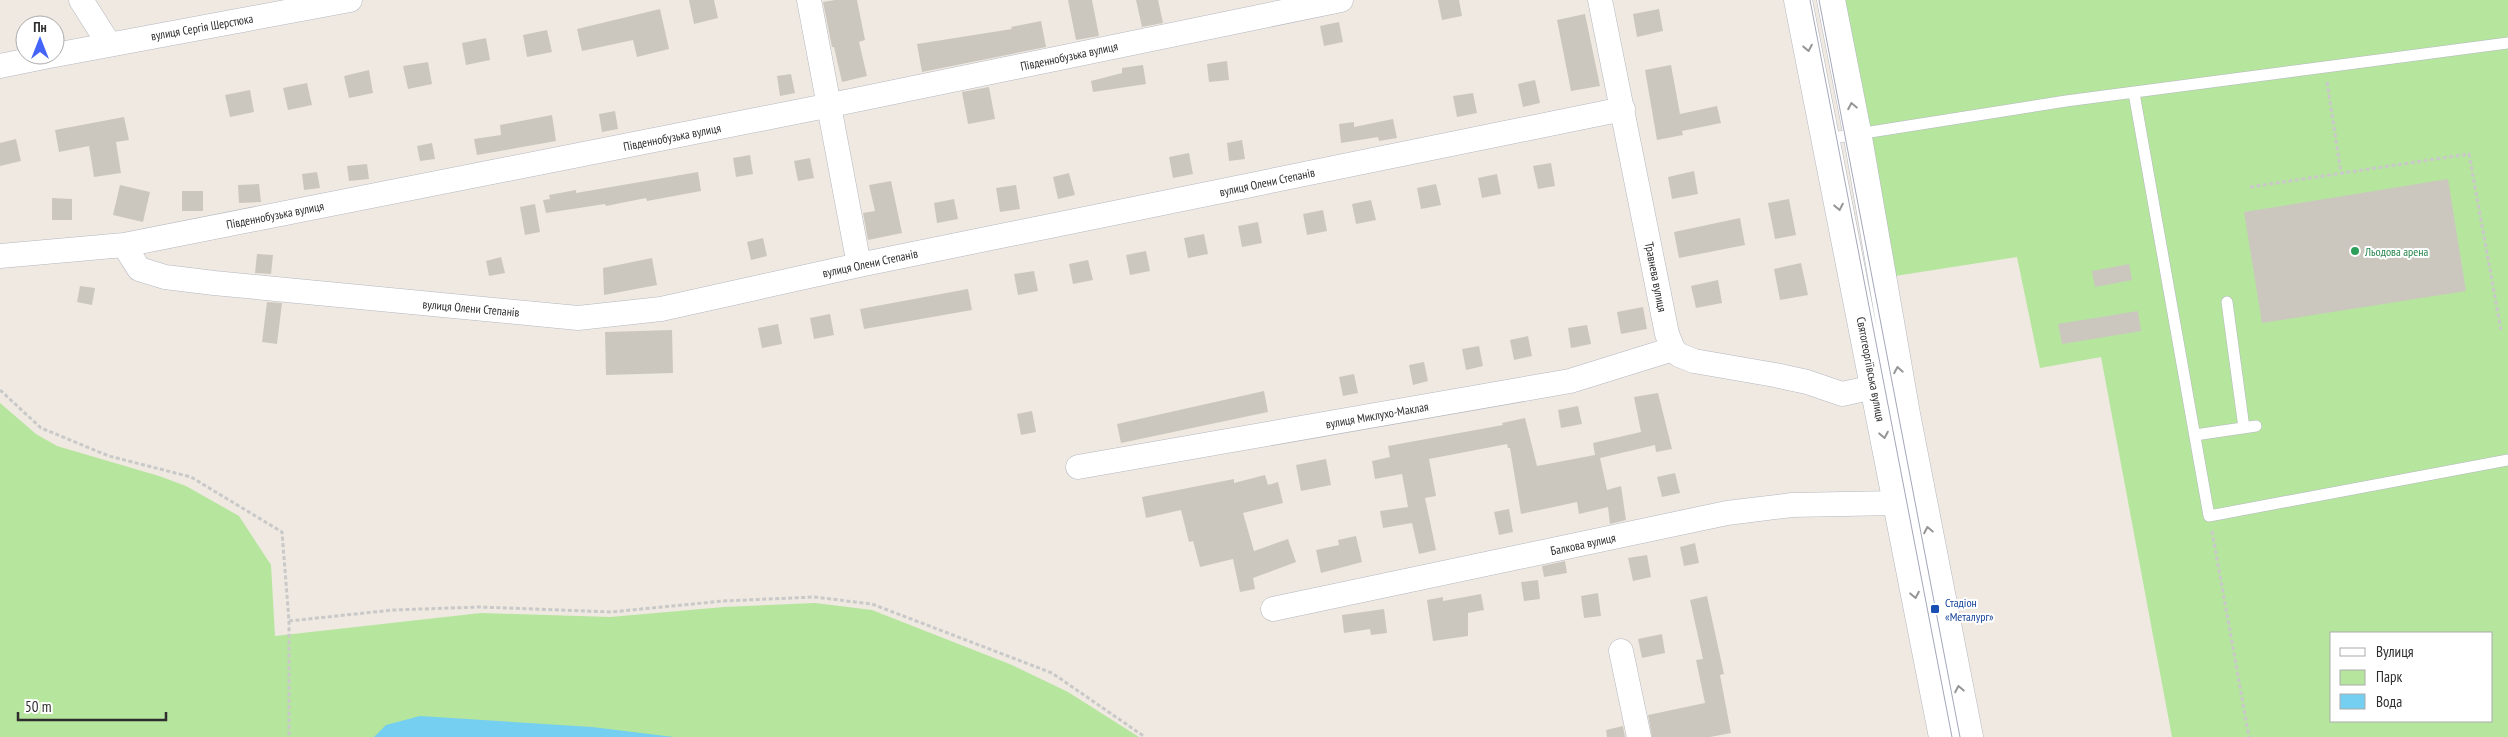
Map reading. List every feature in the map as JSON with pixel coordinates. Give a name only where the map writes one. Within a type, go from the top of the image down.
[{"type":"main road","name":"Святогеоргіївська вулиця","points":[[1798,0],[1943,737]]},
{"type":"main road","name":"Святогеоргіївська вулиця","points":[[1831,0],[1857,132],[1906,414],[1969,737]]},
{"type":"street","points":[[81,0],[110,44]]},
{"type":"street","name":"вулиця Сергія Шерстюка","points":[[65,53],[350,0]]},
{"type":"street","points":[[809,0],[831,105],[859,265]]},
{"type":"street","name":"Південнобузька вулиця","points":[[0,256],[124,245],[831,105],[1341,0]]},
{"type":"street","name":"Травнева вулиця","points":[[1600,0],[1667,334],[1673,349]]},
{"type":"street","name":"вулиця Сергія Шерстюка","points":[[0,66],[15,63]]},
{"type":"street","name":"вулиця Олени Степанів","points":[[124,245],[139,269],[165,277],[257,288],[578,318],[661,308],[859,265],[1623,109]]},
{"type":"street","points":[[1673,349],[1679,355],[1694,361],[1807,382],[1842,394],[1874,387]]},
{"type":"street","name":"вулиця Миклухо-Маклая","points":[[1078,467],[1570,381],[1673,349]]},
{"type":"street","name":"Балкова вулиця","points":[[1273,609],[1727,513],[1792,505],[1896,503]]},
{"type":"street","points":[[1621,651],[1639,737]]},
{"type":"lane","points":[[1826,138],[1857,132],[2325,66],[2508,43]]},
{"type":"lane","points":[[2134,93],[2209,516],[2508,460]]},
{"type":"lane","points":[[2226,302],[2244,428]]},
{"type":"lane","points":[[2195,434],[2256,426]]},
{"type":"path","points":[[2325,66],[2341,173]]},
{"type":"path","points":[[2250,187],[2469,154],[2501,330]]},
{"type":"path","points":[[0,390],[41,428],[109,456],[191,477],[282,532],[289,621],[289,737]]},
{"type":"path","points":[[2209,516],[2248,737]]},
{"type":"path","points":[[289,621],[393,610],[480,607],[611,612],[723,601],[814,597],[872,604],[1052,673],[1146,737]]},
{"type":"green space","points":[[1844,0],[2508,0],[2508,737],[2172,737],[2101,357],[2040,368],[2017,257],[1895,276]]},
{"type":"green space","points":[[0,403],[36,434],[57,446],[159,476],[186,486],[239,516],[271,565],[275,636],[481,613],[610,617],[724,607],[815,603],[872,610],[1012,665],[1068,692],[1139,737],[0,737]]},
{"type":"water","points":[[420,716],[592,727],[674,737],[374,737],[386,725]]},
{"type":"building","points":[[689,0],[714,0],[718,18],[694,24]]},
{"type":"building","points":[[857,0],[865,40],[859,42],[867,76],[842,82],[834,47],[832,47],[823,2]]},
{"type":"building","points":[[1068,0],[1092,0],[1099,36],[1076,40]]},
{"type":"building","points":[[1136,0],[1158,0],[1163,23],[1142,27]]},
{"type":"building","points":[[1438,0],[1459,0],[1462,16],[1442,20]]},
{"type":"building","points":[[660,9],[669,49],[637,57],[633,40],[582,51],[577,29]]},
{"type":"building","points":[[1659,9],[1663,31],[1637,37],[1633,14]]},
{"type":"building","points":[[1585,14],[1600,86],[1571,91],[1557,20]]},
{"type":"building","points":[[1041,21],[1046,47],[922,72],[917,44],[1012,29],[1011,27]]},
{"type":"building","points":[[1339,22],[1343,42],[1324,46],[1320,26]]},
{"type":"building","points":[[547,30],[552,52],[527,57],[523,35]]},
{"type":"building","points":[[486,38],[490,60],[466,65],[462,43]]},
{"type":"building","points":[[1227,61],[1229,80],[1209,82],[1207,64]]},
{"type":"building","points":[[428,62],[432,84],[408,89],[403,66]]},
{"type":"building","points":[[1143,65],[1146,84],[1093,92],[1091,81],[1122,73],[1122,68]]},
{"type":"building","points":[[1671,65],[1680,114],[1717,106],[1721,123],[1682,131],[1683,135],[1657,140],[1645,70]]},
{"type":"building","points":[[369,70],[373,93],[349,98],[344,76]]},
{"type":"building","points":[[791,74],[795,93],[780,96],[777,76]]},
{"type":"building","points":[[1535,80],[1540,103],[1523,107],[1518,84]]},
{"type":"building","points":[[307,83],[312,105],[288,110],[283,88]]},
{"type":"building","points":[[989,87],[995,119],[968,124],[962,92]]},
{"type":"building","points":[[250,90],[254,112],[230,117],[225,95]]},
{"type":"building","points":[[1473,93],[1477,113],[1457,117],[1453,96]]},
{"type":"building","points":[[615,111],[618,129],[602,132],[599,114]]},
{"type":"building","points":[[552,115],[556,141],[477,155],[474,139],[501,135],[500,125]]},
{"type":"building","points":[[124,117],[129,140],[116,142],[121,173],[94,177],[89,146],[59,152],[55,130]]},
{"type":"building","points":[[1393,119],[1397,138],[1379,141],[1378,137],[1341,143],[1339,124],[1354,122],[1354,127]]},
{"type":"building","points":[[16,139],[21,161],[0,166],[0,143]]},
{"type":"building","points":[[1242,140],[1245,159],[1229,161],[1227,143]]},
{"type":"building","points":[[432,143],[435,159],[420,161],[417,146]]},
{"type":"building","points":[[1189,153],[1193,174],[1173,178],[1169,157]]},
{"type":"building","points":[[750,155],[753,174],[736,177],[733,158]]},
{"type":"building","points":[[810,158],[814,178],[798,181],[794,161]]},
{"type":"building","points":[[1551,163],[1555,186],[1538,189],[1533,166]]},
{"type":"building","points":[[367,164],[369,179],[349,181],[347,166]]},
{"type":"building","points":[[1694,171],[1698,194],[1672,199],[1668,177]]},
{"type":"building","points":[[317,172],[320,188],[304,190],[302,174]]},
{"type":"building","points":[[698,172],[701,191],[647,201],[646,198],[606,206],[605,204],[546,213],[543,200],[550,199],[549,195],[576,190],[576,193]]},
{"type":"building","points":[[1069,173],[1075,195],[1058,199],[1053,177]]},
{"type":"building","points":[[1497,174],[1501,194],[1482,198],[1478,178]]},
{"type":"building","name":"Льодова арена","points":[[2448,179],[2466,291],[2262,323],[2244,212]]},
{"type":"building","points":[[891,181],[902,233],[868,240],[863,213],[875,211],[869,185]]},
{"type":"building","points":[[259,184],[261,202],[239,203],[238,185]]},
{"type":"building","points":[[1436,184],[1441,205],[1421,209],[1417,188]]},
{"type":"building","points":[[120,185],[150,192],[143,222],[113,215]]},
{"type":"building","points":[[1016,185],[1020,209],[1000,212],[996,188]]},
{"type":"building","points":[[182,191],[203,191],[203,211],[182,211]]},
{"type":"building","points":[[52,198],[72,199],[72,220],[52,220]]},
{"type":"building","points":[[954,199],[958,219],[937,223],[934,203]]},
{"type":"building","points":[[1789,199],[1796,235],[1775,239],[1768,203]]},
{"type":"building","points":[[1371,200],[1376,220],[1356,224],[1352,204]]},
{"type":"building","points":[[535,204],[540,232],[525,235],[520,207]]},
{"type":"building","points":[[1323,210],[1327,231],[1307,235],[1303,214]]},
{"type":"building","points":[[1740,218],[1745,245],[1679,258],[1674,232]]},
{"type":"building","points":[[1258,222],[1262,243],[1242,247],[1238,226]]},
{"type":"building","points":[[1204,234],[1208,254],[1188,258],[1184,238]]},
{"type":"building","points":[[763,238],[767,256],[751,260],[747,242]]},
{"type":"building","points":[[1146,251],[1150,271],[1130,275],[1126,255]]},
{"type":"building","points":[[257,254],[273,255],[271,274],[255,273]]},
{"type":"building","points":[[501,257],[505,273],[489,276],[486,261]]},
{"type":"building","points":[[652,258],[657,285],[604,295],[603,268]]},
{"type":"building","points":[[1088,260],[1093,280],[1073,284],[1069,264]]},
{"type":"building","points":[[1801,263],[1808,295],[1780,300],[1774,269]]},
{"type":"building","points":[[2129,264],[2132,280],[2095,287],[2092,271]]},
{"type":"building","points":[[1034,271],[1038,291],[1018,295],[1014,274]]},
{"type":"building","points":[[1718,280],[1722,303],[1696,308],[1691,286]]},
{"type":"building","points":[[80,286],[95,288],[92,305],[77,302]]},
{"type":"building","points":[[968,289],[972,310],[864,329],[860,309]]},
{"type":"building","points":[[267,302],[282,303],[277,344],[262,342]]},
{"type":"building","points":[[1643,307],[1647,329],[1621,334],[1617,312]]},
{"type":"building","points":[[2138,311],[2141,331],[2062,344],[2058,324]]},
{"type":"building","points":[[830,314],[834,335],[814,339],[810,318]]},
{"type":"building","points":[[778,324],[782,344],[762,348],[758,328]]},
{"type":"building","points":[[1587,325],[1591,344],[1571,348],[1568,328]]},
{"type":"building","points":[[672,330],[673,373],[606,375],[605,332]]},
{"type":"building","points":[[1528,336],[1532,356],[1514,360],[1510,340]]},
{"type":"building","points":[[1479,346],[1483,366],[1466,370],[1462,349]]},
{"type":"building","points":[[1424,362],[1428,381],[1413,385],[1409,365]]},
{"type":"building","points":[[1354,374],[1358,393],[1343,396],[1339,377]]},
{"type":"building","points":[[1264,391],[1268,412],[1121,443],[1117,424]]},
{"type":"building","points":[[1658,393],[1672,449],[1656,452],[1655,445],[1600,458],[1607,490],[1621,486],[1626,520],[1610,524],[1608,507],[1579,514],[1577,502],[1521,514],[1510,448],[1508,448],[1507,444],[1429,459],[1436,496],[1425,498],[1436,550],[1419,554],[1412,523],[1383,528],[1380,511],[1408,507],[1402,474],[1375,479],[1372,461],[1390,457],[1388,446],[1503,425],[1502,423],[1525,418],[1537,466],[1595,455],[1593,443],[1641,432],[1634,397]]},
{"type":"building","points":[[1578,406],[1582,424],[1561,428],[1558,410]]},
{"type":"building","points":[[1032,411],[1036,432],[1021,435],[1017,414]]},
{"type":"building","points":[[1326,459],[1331,485],[1301,491],[1296,465]]},
{"type":"building","points":[[1675,473],[1680,493],[1662,497],[1657,477]]},
{"type":"building","points":[[1265,475],[1268,485],[1278,482],[1283,503],[1243,513],[1254,551],[1288,539],[1296,562],[1253,578],[1255,589],[1240,592],[1233,559],[1200,567],[1193,541],[1189,542],[1181,510],[1146,518],[1142,497],[1234,479],[1234,483]]},
{"type":"building","points":[[1509,509],[1513,532],[1499,535],[1494,512]]},
{"type":"building","points":[[1356,536],[1362,562],[1321,573],[1316,550],[1339,545],[1338,540]]},
{"type":"building","points":[[1695,543],[1699,563],[1684,566],[1680,547]]},
{"type":"building","points":[[1647,555],[1651,577],[1633,581],[1628,558]]},
{"type":"building","points":[[1565,561],[1567,573],[1544,577],[1542,566]]},
{"type":"building","points":[[1538,580],[1540,599],[1524,601],[1521,582]]},
{"type":"building","points":[[1598,593],[1601,616],[1584,618],[1581,596]]},
{"type":"building","points":[[1481,594],[1484,610],[1468,613],[1468,636],[1433,641],[1427,600],[1443,597],[1443,601]]},
{"type":"building","points":[[1707,596],[1724,674],[1720,675],[1731,733],[1710,737],[1652,737],[1648,715],[1705,703],[1696,660],[1703,659],[1690,600]]},
{"type":"building","points":[[1384,609],[1387,633],[1371,635],[1370,629],[1344,633],[1342,615]]},
{"type":"building","points":[[1662,634],[1665,653],[1642,658],[1638,639]]},
{"type":"building","points":[[1623,726],[1625,737],[1607,737],[1606,730]]},
{"type":"tram line","points":[[1810,0],[1952,737]]},
{"type":"tram line","points":[[1819,0],[1960,737]]},
{"type":"place","name":"Льодова арена","points":[[2355,251]]},
{"type":"place","name":"Стадіон «Металург»","points":[[1935,609]]}]
